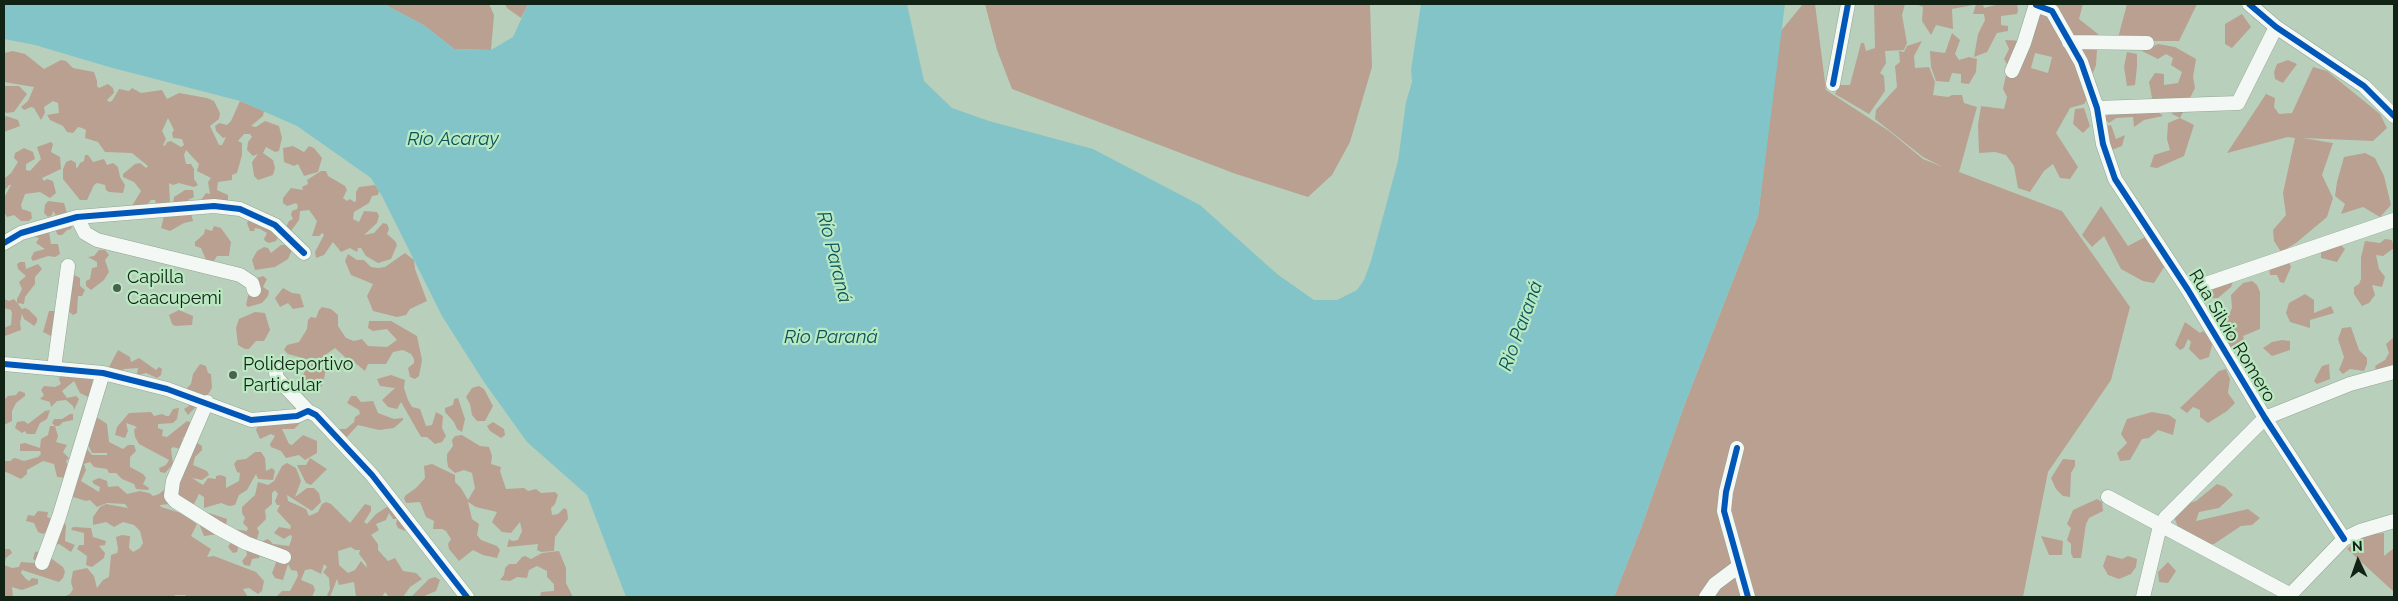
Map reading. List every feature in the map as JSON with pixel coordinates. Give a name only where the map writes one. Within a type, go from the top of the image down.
[{"type":"street","points":[[1833,84],[1848,4]]},
{"type":"street","points":[[2012,71],[2024,43],[2036,4]]},
{"type":"street","name":"Rua Silvio Romero","points":[[2036,4],[2052,12],[2081,62],[2097,108],[2103,144],[2115,179],[2188,290],[2265,418],[2344,539]]},
{"type":"street","points":[[2249,4],[2276,26],[2364,86],[2394,116]]},
{"type":"street","points":[[2097,108],[2238,103],[2276,26]]},
{"type":"street","points":[[2069,42],[2147,43]]},
{"type":"street","points":[[4,243],[21,233],[77,217],[214,206],[240,209],[275,225],[304,253]]},
{"type":"street","points":[[77,217],[85,233],[97,240],[240,275],[252,283],[254,290]]},
{"type":"street","points":[[2188,290],[2394,220]]},
{"type":"street","points":[[54,368],[68,266]]},
{"type":"street","points":[[4,363],[104,373],[167,389],[207,402],[251,420],[297,416],[308,412]]},
{"type":"street","points":[[275,368],[277,378],[308,412],[316,415],[372,475],[467,597]]},
{"type":"street","points":[[2143,597],[2160,526],[2166,517],[2265,418],[2350,384],[2394,372]]},
{"type":"street","points":[[42,563],[59,517],[104,373]]},
{"type":"street","points":[[207,402],[173,481],[172,496],[175,501],[218,528],[246,543],[284,557]]},
{"type":"street","points":[[1737,448],[1726,492],[1724,512],[1748,597]]},
{"type":"street","points":[[2108,497],[2288,596],[2344,539],[2360,531],[2394,520]]},
{"type":"street","points":[[1706,597],[1715,584],[1740,566]]},
{"type":"shaded area","points":[[384,4],[489,4],[494,15],[491,50],[454,49],[425,26]]},
{"type":"shaded area","points":[[505,4],[528,4],[521,18],[507,8]]},
{"type":"shaded area","points":[[985,4],[1370,4],[1372,67],[1350,142],[1332,175],[1308,197],[1236,174],[1012,89],[997,50]]},
{"type":"shaded area","points":[[1803,4],[1815,4],[1826,90],[1889,131],[1923,159],[1943,167],[1923,157],[1875,119],[1876,110],[1897,87],[1895,66],[1900,62],[1899,51],[1904,52],[1907,46],[1922,41],[1914,56],[1915,68],[1929,67],[1935,82],[1933,95],[1948,97],[1962,95],[1964,103],[1977,107],[1959,172],[2062,211],[2130,307],[2111,380],[2048,472],[2023,597],[1614,597],[1641,528],[1684,406],[1758,216],[1780,32]]},
{"type":"shaded area","points":[[1874,4],[1905,4],[1902,15],[1907,43],[1904,50],[1885,51],[1886,63],[1880,73],[1884,76],[1885,91],[1869,114],[1835,94],[1840,85],[1850,85],[1861,43],[1864,43],[1866,51],[1875,48]]},
{"type":"shaded area","points":[[1916,4],[1973,5],[1952,9],[1953,29],[1936,25],[1931,35],[1922,21],[1923,7]]},
{"type":"shaded area","points":[[1976,4],[1983,4],[1984,8],[1999,4],[2017,4],[2018,10],[2017,14],[2001,16],[2001,25],[2008,26],[2008,31],[1997,33],[1987,52],[1974,57],[1978,34],[1985,20],[1984,14],[1973,14]]},
{"type":"shaded area","points":[[2038,4],[2083,4],[2079,19],[2098,34],[2096,65],[2090,80],[2090,95],[2084,104],[2070,108],[2056,133],[2078,167],[2070,179],[2060,178],[2053,164],[2044,171],[2030,192],[2018,188],[2014,166],[2006,155],[1995,152],[1979,153],[1978,125],[1981,106],[2004,109],[2007,97],[2003,89],[2008,66],[2004,59],[2009,49],[2005,40],[2023,41]],"holes":[[[2035,53],[2052,57],[2048,73],[2031,68]]]},
{"type":"shaded area","points":[[2127,4],[2197,4],[2179,41],[2144,41],[2118,38]]},
{"type":"shaded area","points":[[2242,14],[2251,27],[2232,48],[2225,44],[2225,24]]},
{"type":"shaded area","points":[[1952,33],[1960,40],[1955,54],[1959,60],[1969,57],[1977,59],[1976,72],[1969,84],[1961,83],[1961,74],[1952,73],[1949,82],[1936,81],[1931,67],[1930,51],[1945,53]]},
{"type":"shaded area","points":[[2158,44],[2175,47],[2196,59],[2193,77],[2195,88],[2180,118],[2172,114],[2169,102],[2157,102],[2152,98],[2149,82],[2155,73],[2164,74],[2164,85],[2178,83],[2182,72],[2171,65],[2173,58],[2166,54],[2158,59],[2142,51]]},
{"type":"shaded area","points":[[13,51],[25,54],[44,69],[61,60],[66,61],[73,68],[94,72],[99,88],[108,84],[113,88],[114,93],[107,100],[109,102],[112,101],[119,89],[129,91],[132,88],[141,93],[162,90],[167,99],[179,93],[207,98],[214,101],[220,113],[219,119],[210,126],[219,145],[222,145],[226,137],[223,138],[216,131],[215,126],[219,123],[227,125],[231,121],[240,101],[264,111],[263,116],[251,126],[256,127],[265,121],[279,126],[282,138],[279,151],[275,152],[266,147],[263,153],[273,160],[275,168],[273,175],[258,180],[254,176],[252,162],[258,154],[253,156],[247,150],[248,142],[252,137],[250,134],[244,134],[238,141],[242,143],[242,155],[237,173],[232,175],[232,180],[218,182],[217,190],[228,195],[228,202],[201,200],[206,193],[210,194],[208,182],[211,178],[197,171],[199,164],[186,150],[184,155],[186,164],[191,164],[194,169],[194,179],[198,185],[194,187],[179,183],[173,185],[169,183],[170,203],[157,207],[155,200],[151,200],[147,205],[130,209],[141,191],[134,182],[123,177],[123,174],[135,164],[140,163],[146,168],[148,166],[132,153],[105,152],[98,142],[85,138],[86,130],[82,128],[78,127],[73,133],[67,132],[63,126],[50,120],[47,115],[59,113],[58,103],[53,101],[44,107],[45,113],[41,120],[34,108],[31,107],[24,110],[21,107],[28,101],[34,87],[4,82],[4,53]],"holes":[[[168,118],[174,130],[172,133],[173,138],[182,139],[184,145],[181,147],[171,141],[167,142],[165,146],[163,145],[166,139],[162,131]]]},
{"type":"shaded area","points":[[2127,52],[2137,54],[2137,66],[2135,85],[2127,86],[2124,67]]},
{"type":"shaded area","points":[[2288,60],[2297,64],[2283,83],[2275,79],[2274,72],[2277,64]]},
{"type":"shaded area","points":[[2313,67],[2327,71],[2380,114],[2387,128],[2373,141],[2303,138],[2333,143],[2322,175],[2333,198],[2327,217],[2296,243],[2281,252],[2274,241],[2273,230],[2286,215],[2283,193],[2295,138],[2288,137],[2227,153],[2266,94],[2275,98],[2274,107],[2279,114],[2292,113]]},
{"type":"shaded area","points":[[4,86],[19,86],[27,94],[14,112],[6,113],[4,110]]},
{"type":"shaded area","points":[[2084,108],[2090,126],[2083,133],[2073,124],[2075,109]]},
{"type":"shaded area","points":[[2116,112],[2158,112],[2163,116],[2144,120],[2134,127],[2133,117],[2116,118],[2109,123],[2103,117]]},
{"type":"shaded area","points":[[6,116],[18,120],[20,126],[4,132],[4,119]]},
{"type":"shaded area","points":[[2180,118],[2194,125],[2184,156],[2157,168],[2150,167],[2154,155],[2170,150],[2167,139],[2168,123]]},
{"type":"shaded area","points":[[2111,125],[2116,139],[2125,135],[2122,146],[2109,151],[2102,127]]},
{"type":"shaded area","points":[[51,142],[53,144],[51,152],[60,157],[61,169],[42,178],[44,181],[47,179],[53,181],[56,193],[50,198],[40,192],[25,194],[21,205],[22,209],[31,212],[32,218],[29,221],[21,221],[14,215],[7,217],[4,212],[4,198],[11,185],[4,191],[4,179],[11,173],[18,162],[14,158],[15,153],[24,148],[33,152],[35,159],[26,164],[26,170],[30,171],[41,159],[37,147]]},
{"type":"shaded area","points":[[293,146],[304,152],[309,146],[314,148],[322,158],[318,172],[304,176],[298,164],[294,166],[284,162],[283,148]]},
{"type":"shaded area","points":[[2365,153],[2375,158],[2384,176],[2391,205],[2380,217],[2363,207],[2341,214],[2345,204],[2335,196],[2344,157]]},
{"type":"shaded area","points":[[85,155],[88,155],[93,162],[104,159],[107,165],[113,163],[118,167],[120,177],[125,185],[123,193],[109,192],[106,190],[105,185],[97,183],[94,185],[87,200],[80,200],[63,179],[63,169],[66,162],[71,160],[76,163],[76,168],[78,167],[84,161]]},
{"type":"shaded area","points":[[321,171],[326,171],[328,176],[345,186],[347,190],[343,198],[347,201],[350,199],[354,202],[356,201],[356,192],[359,187],[375,185],[379,191],[378,195],[372,196],[369,203],[354,212],[353,219],[359,222],[364,211],[377,212],[379,216],[377,223],[364,235],[374,233],[383,223],[387,224],[389,229],[387,234],[397,245],[391,259],[378,263],[366,256],[361,248],[358,248],[357,252],[350,248],[341,252],[333,242],[324,255],[316,258],[315,252],[324,235],[322,233],[319,236],[312,236],[317,221],[309,210],[300,211],[299,220],[290,232],[286,227],[289,221],[293,219],[292,211],[297,209],[298,206],[296,203],[287,206],[283,203],[283,198],[291,188],[303,190],[302,187],[308,184],[307,180]]},
{"type":"shaded area","points":[[185,190],[193,190],[194,197],[188,200],[187,205],[173,204],[174,197]]},
{"type":"shaded area","points":[[48,201],[64,203],[67,213],[65,217],[58,218],[53,211],[52,215],[48,217],[44,213],[45,205]]},
{"type":"shaded area","points":[[2101,206],[2128,246],[2147,236],[2166,264],[2154,283],[2143,281],[2121,269],[2104,236],[2092,247],[2082,235]]},
{"type":"shaded area","points":[[191,213],[193,221],[184,223],[170,231],[161,228],[164,216]]},
{"type":"shaded area","points":[[250,218],[265,222],[278,237],[276,241],[269,243],[265,241],[267,233],[260,229],[255,228],[254,231],[250,231],[247,223]]},
{"type":"shaded area","points":[[57,220],[70,222],[72,225],[71,229],[62,235],[58,235],[55,230],[49,232],[51,244],[58,244],[60,254],[55,257],[48,256],[33,261],[31,258],[34,252],[45,249],[36,243],[39,238],[31,236],[30,229]]},
{"type":"shaded area","points":[[214,226],[221,228],[231,242],[229,256],[217,256],[212,264],[207,262],[201,248],[195,246],[195,242],[204,234],[205,229],[212,231]]},
{"type":"shaded area","points":[[2385,239],[2392,240],[2394,248],[2383,256],[2376,255],[2379,269],[2385,277],[2382,287],[2372,285],[2375,295],[2369,303],[2362,306],[2354,294],[2354,287],[2359,284],[2361,279],[2361,257],[2365,241],[2380,243]]},
{"type":"shaded area","points":[[2338,243],[2345,249],[2337,262],[2321,258],[2321,249]]},
{"type":"shaded area","points":[[281,245],[289,245],[292,250],[288,259],[275,267],[255,270],[252,260],[257,251],[264,247],[268,248],[271,253]]},
{"type":"shaded area","points":[[99,250],[105,250],[109,255],[105,260],[109,272],[104,280],[91,290],[86,286],[86,281],[90,279],[92,268],[97,267],[97,262],[88,257],[94,256]]},
{"type":"shaded area","points":[[405,253],[414,260],[415,269],[427,301],[410,309],[406,315],[397,317],[373,311],[367,296],[373,284],[351,275],[345,261],[348,254],[357,260],[364,260],[371,267],[378,268],[385,267]]},
{"type":"shaded area","points":[[2288,259],[2291,267],[2284,283],[2280,282],[2277,275],[2270,275],[2269,268]]},
{"type":"shaded area","points":[[25,262],[26,269],[38,264],[42,269],[35,277],[35,284],[25,297],[24,304],[17,303],[22,289],[19,282],[26,276],[18,269],[17,264]]},
{"type":"shaded area","points":[[2219,272],[2224,276],[2234,279],[2231,287],[2218,298],[2195,299],[2191,287],[2196,280],[2205,275],[2209,278],[2212,274]]},
{"type":"shaded area","points":[[74,275],[80,278],[80,286],[85,290],[82,296],[78,296],[77,313],[73,315],[68,311]]},
{"type":"shaded area","points":[[263,276],[267,279],[263,287],[269,291],[268,296],[262,303],[248,307],[246,305],[248,296],[252,294],[257,278]]},
{"type":"shaded area","points":[[2252,281],[2257,285],[2260,292],[2260,329],[2243,336],[2245,343],[2240,349],[2225,349],[2212,321],[2229,315],[2232,308],[2231,295],[2243,283]]},
{"type":"shaded area","points":[[283,288],[292,293],[300,294],[304,307],[293,309],[288,303],[280,307],[275,298]]},
{"type":"shaded area","points":[[2305,294],[2314,300],[2314,313],[2331,306],[2334,313],[2310,320],[2310,328],[2290,322],[2286,313],[2289,303]]},
{"type":"shaded area","points":[[4,299],[9,301],[14,299],[22,309],[29,310],[37,318],[34,326],[24,319],[22,314],[21,330],[5,336],[4,328],[11,325],[12,313],[11,310],[4,308]]},
{"type":"shaded area","points":[[322,307],[331,309],[338,315],[338,326],[346,338],[354,341],[362,339],[368,346],[387,347],[397,340],[387,329],[373,331],[368,328],[369,321],[391,321],[417,336],[422,360],[419,376],[415,379],[410,377],[408,368],[414,363],[414,359],[411,354],[403,350],[393,352],[386,364],[368,364],[365,371],[354,362],[337,371],[346,358],[335,348],[321,358],[306,359],[288,354],[284,350],[287,345],[299,342],[307,329],[308,320],[311,317],[316,318]]},
{"type":"shaded area","points":[[179,310],[193,316],[192,325],[175,326],[172,324],[169,315]]},
{"type":"shaded area","points":[[49,311],[56,311],[58,333],[51,336],[43,332]]},
{"type":"shaded area","points":[[255,312],[265,313],[270,330],[264,341],[256,341],[249,349],[245,349],[238,345],[236,328],[239,319]]},
{"type":"shaded area","points":[[2185,322],[2200,333],[2203,331],[2213,341],[2209,357],[2200,360],[2189,349],[2191,342],[2188,339],[2184,348],[2180,350],[2175,345]]},
{"type":"shaded area","points":[[2351,327],[2359,350],[2367,358],[2367,364],[2364,371],[2350,369],[2343,374],[2339,370],[2344,357],[2338,339],[2342,328]]},
{"type":"shaded area","points":[[2394,337],[2394,369],[2377,374],[2375,366],[2385,360],[2389,353],[2386,344]]},
{"type":"shaded area","points":[[2290,341],[2290,350],[2272,356],[2263,348],[2272,342]]},
{"type":"shaded area","points":[[118,350],[130,357],[131,362],[139,358],[156,370],[159,367],[162,369],[161,375],[157,378],[146,373],[139,375],[137,374],[138,368],[124,369],[119,373],[109,367]]},
{"type":"shaded area","points":[[316,362],[318,367],[326,370],[322,386],[319,387],[311,382],[307,384],[304,393],[297,392],[307,365]]},
{"type":"shaded area","points":[[200,364],[206,366],[208,373],[211,374],[212,388],[188,415],[184,409],[189,406],[186,389],[191,384],[193,374]]},
{"type":"shaded area","points":[[2329,364],[2330,379],[2317,384],[2314,381],[2322,366]]},
{"type":"shaded area","points":[[2226,369],[2230,379],[2228,393],[2235,403],[2227,411],[2208,423],[2200,417],[2200,410],[2193,407],[2187,413],[2180,408],[2219,371]]},
{"type":"shaded area","points":[[61,374],[93,379],[90,398],[80,393],[74,381],[62,391],[67,398],[76,396],[79,399],[74,410],[73,406],[66,400],[57,401],[51,407],[50,402],[40,399],[44,395],[41,390],[44,386],[55,387],[61,384],[59,379]]},
{"type":"shaded area","points":[[391,375],[405,380],[404,388],[408,400],[412,407],[420,409],[426,426],[432,425],[436,412],[443,416],[442,428],[446,436],[442,442],[435,444],[427,437],[421,437],[401,402],[397,409],[388,407],[382,400],[395,388],[380,386],[377,379]]},
{"type":"shaded area","points":[[479,386],[484,389],[493,406],[485,421],[477,421],[472,415],[470,404],[466,397],[472,388]]},
{"type":"shaded area","points":[[19,391],[25,393],[25,396],[16,403],[12,411],[12,421],[4,425],[4,400],[8,396],[16,395]]},
{"type":"shaded area","points":[[351,396],[356,396],[361,402],[373,401],[378,413],[394,419],[403,418],[403,420],[394,428],[379,430],[358,425],[344,440],[337,429],[346,429],[354,422],[355,417],[360,414],[359,410],[347,403]]},
{"type":"shaded area","points":[[458,398],[465,419],[462,432],[457,429],[454,422],[445,412],[445,408],[453,405],[454,399]]},
{"type":"shaded area","points":[[179,408],[177,419],[173,423],[158,424],[158,428],[163,430],[162,436],[167,437],[187,421],[192,423],[187,436],[182,438],[184,443],[180,449],[173,447],[171,449],[173,464],[165,473],[160,472],[159,468],[166,465],[169,460],[139,444],[135,437],[134,429],[137,428],[135,426],[126,423],[128,431],[125,438],[115,435],[117,427],[129,413],[151,412],[154,416],[162,414],[169,416],[173,409]]},
{"type":"shaded area","points":[[50,410],[47,419],[40,423],[35,434],[27,434],[25,431],[22,433],[15,428],[17,422],[24,421],[28,424],[45,411]]},
{"type":"shaded area","points":[[2152,412],[2169,415],[2176,420],[2173,435],[2158,430],[2149,438],[2142,439],[2130,460],[2120,461],[2117,453],[2127,443],[2121,434],[2127,419]]},
{"type":"shaded area","points":[[73,414],[73,420],[55,426],[52,423],[54,419],[62,419]]},
{"type":"shaded area","points":[[98,418],[107,424],[109,442],[123,449],[128,445],[134,445],[136,451],[130,457],[130,467],[143,474],[146,478],[143,484],[149,488],[148,490],[136,489],[134,484],[122,479],[116,473],[109,473],[107,469],[94,467],[90,462],[84,464],[86,470],[81,481],[99,492],[100,487],[92,481],[99,478],[107,481],[108,487],[118,486],[127,494],[140,491],[153,496],[159,494],[165,489],[196,442],[202,446],[202,450],[195,457],[193,465],[207,471],[209,475],[202,480],[192,478],[203,485],[208,478],[216,479],[216,476],[221,475],[226,477],[226,488],[239,481],[240,473],[237,472],[234,464],[237,460],[246,459],[255,452],[261,452],[265,458],[266,471],[272,468],[275,471],[273,480],[258,479],[256,474],[247,490],[239,495],[235,505],[229,506],[221,503],[204,508],[204,497],[199,494],[194,504],[197,509],[227,519],[225,533],[204,536],[198,521],[170,504],[160,505],[161,507],[181,513],[197,524],[191,536],[211,549],[207,557],[214,556],[256,572],[264,581],[262,591],[258,594],[249,588],[243,589],[248,597],[188,597],[185,595],[175,595],[174,597],[63,597],[70,594],[73,589],[71,582],[73,571],[87,568],[94,576],[97,588],[103,580],[109,577],[111,555],[117,553],[118,549],[116,537],[122,535],[130,536],[129,548],[133,552],[140,548],[143,543],[140,531],[134,525],[123,522],[114,527],[106,522],[93,525],[93,517],[100,507],[106,504],[128,508],[125,504],[107,503],[97,507],[90,500],[86,501],[67,495],[87,449],[92,455],[107,455],[107,453],[92,453],[88,445],[94,420]]},
{"type":"shaded area","points":[[304,419],[294,429],[282,429],[289,444],[292,445],[303,435],[317,441],[317,453],[305,460],[299,455],[286,458],[281,451],[271,447],[270,444],[275,436],[271,434],[260,439],[256,430],[258,425]]},
{"type":"shaded area","points":[[493,422],[504,429],[505,435],[501,438],[490,431],[487,426]]},
{"type":"shaded area","points":[[50,426],[55,426],[58,436],[56,442],[67,445],[63,452],[69,458],[66,461],[67,464],[72,467],[68,478],[57,477],[54,464],[43,461],[27,470],[27,474],[21,479],[4,471],[5,461],[11,461],[15,458],[24,461],[38,457],[41,454],[40,451],[20,451],[20,444],[25,443],[40,448],[41,439],[48,435]]},
{"type":"shaded area","points":[[462,435],[480,446],[489,447],[492,456],[491,464],[501,467],[500,471],[506,489],[524,488],[528,491],[536,489],[541,493],[555,492],[558,495],[555,504],[551,508],[552,515],[558,514],[564,508],[567,510],[568,519],[555,537],[554,551],[541,552],[537,550],[538,544],[507,547],[509,539],[512,541],[518,540],[522,531],[520,522],[511,533],[502,532],[492,522],[497,512],[476,507],[468,502],[472,519],[479,524],[477,535],[481,540],[497,546],[500,550],[497,558],[483,555],[473,550],[459,561],[449,549],[448,544],[451,539],[446,531],[433,529],[434,521],[426,517],[420,502],[406,503],[404,498],[406,495],[425,478],[424,466],[432,464],[455,475],[455,482],[468,500],[475,488],[472,473],[464,470],[455,473],[448,467],[447,460],[447,454],[453,446],[452,440],[455,436]]},
{"type":"shaded area","points":[[310,458],[327,469],[311,485],[306,483],[297,465],[306,465]]},
{"type":"shaded area","points":[[2063,459],[2075,460],[2075,466],[2071,473],[2070,497],[2063,496],[2056,489],[2051,478]]},
{"type":"shaded area","points":[[287,463],[296,468],[301,481],[295,497],[307,488],[314,488],[319,493],[321,502],[312,511],[287,495],[288,501],[306,509],[309,516],[318,512],[322,504],[326,502],[331,504],[350,523],[365,504],[371,506],[371,511],[364,522],[367,524],[376,514],[387,507],[393,507],[405,531],[398,528],[396,524],[397,519],[393,519],[389,513],[386,520],[376,524],[379,530],[371,535],[378,544],[378,550],[388,561],[395,558],[403,571],[416,573],[422,579],[410,587],[403,597],[389,597],[385,592],[382,597],[356,597],[354,582],[339,585],[337,579],[330,597],[327,595],[330,589],[329,578],[323,572],[327,567],[324,564],[321,574],[311,569],[305,570],[301,580],[313,585],[315,590],[312,597],[276,597],[282,591],[290,591],[298,576],[297,571],[291,570],[288,564],[283,580],[275,578],[272,573],[277,560],[261,546],[263,541],[268,539],[273,544],[289,546],[291,541],[292,536],[290,535],[284,539],[274,533],[279,527],[290,529],[291,526],[277,511],[280,505],[277,505],[275,501],[278,494],[275,490],[272,493],[272,504],[265,510],[266,519],[257,528],[259,532],[257,539],[261,552],[259,558],[252,559],[250,566],[244,565],[242,561],[247,555],[246,547],[239,544],[237,552],[233,553],[228,547],[233,539],[233,529],[247,531],[248,528],[243,523],[245,518],[242,513],[242,507],[255,495],[258,482],[268,485],[274,481],[282,466]],"holes":[[[351,547],[355,550],[360,550],[359,554],[366,563],[367,568],[361,561],[355,570],[348,573],[339,565],[338,551]]]},
{"type":"shaded area","points":[[2217,484],[2225,487],[2233,495],[2219,508],[2199,512],[2196,521],[2248,509],[2260,518],[2252,525],[2241,526],[2214,544],[2195,544],[2180,532],[2172,512],[2180,506],[2196,501]]},
{"type":"shaded area","points":[[2097,499],[2102,502],[2103,511],[2089,518],[2086,524],[2081,558],[2073,558],[2071,544],[2067,540],[2071,528],[2067,524],[2073,510]]},
{"type":"shaded area","points":[[38,511],[48,512],[47,517],[66,525],[65,541],[75,545],[71,552],[59,544],[49,547],[46,532],[43,534],[38,532],[34,523],[26,521],[28,515],[34,516]]},
{"type":"shaded area","points":[[73,527],[91,528],[93,537],[106,541],[105,545],[99,546],[105,553],[104,558],[92,567],[86,565],[87,556],[77,549],[79,545],[84,545],[84,533],[72,530]]},
{"type":"shaded area","points":[[2384,533],[2384,556],[2394,548],[2394,592],[2347,549],[2363,535]]},
{"type":"shaded area","points":[[2041,536],[2063,541],[2062,555],[2049,555]]},
{"type":"shaded area","points":[[4,549],[10,549],[12,553],[6,558],[4,565]]},
{"type":"shaded area","points":[[41,551],[63,567],[65,572],[59,582],[22,570],[21,573],[26,579],[29,581],[32,578],[38,579],[38,584],[22,590],[12,587],[13,597],[4,597],[4,565],[12,568],[19,567],[21,562],[34,563],[36,561],[33,559],[35,552]]},
{"type":"shaded area","points":[[559,551],[566,568],[566,583],[573,597],[540,597],[541,592],[554,591],[554,584],[547,577],[547,571],[537,566],[529,570],[527,578],[517,577],[510,581],[500,580],[504,575],[505,568],[509,564],[516,564],[522,557],[525,556],[531,559],[542,553]]},
{"type":"shaded area","points":[[2107,555],[2122,559],[2128,556],[2137,559],[2136,567],[2131,574],[2119,579],[2108,575],[2103,566]]},
{"type":"shaded area","points":[[2168,562],[2176,571],[2168,583],[2159,582],[2158,572]]},
{"type":"shaded area","points":[[435,577],[440,580],[436,591],[422,597],[411,597],[429,579]]},
{"type":"water","name":"Rio Paraná","points":[[4,4],[384,4],[425,26],[454,49],[491,50],[513,37],[528,4],[907,4],[924,81],[952,108],[989,121],[1093,149],[1200,205],[1277,274],[1314,300],[1337,300],[1357,290],[1364,280],[1371,261],[1398,161],[1406,102],[1412,82],[1411,70],[1421,4],[1785,4],[1758,216],[1684,406],[1641,528],[1614,597],[626,597],[587,495],[527,442],[484,382],[442,316],[382,196],[371,178],[297,126],[240,101],[109,67],[35,45],[4,39]]},
{"type":"cycle path","points":[[1833,84],[1848,4]]},
{"type":"cycle path","points":[[2249,4],[2276,27],[2364,86],[2394,116]]},
{"type":"cycle path","points":[[2036,5],[2052,11],[2081,62],[2097,108],[2103,144],[2115,179],[2188,290],[2265,418],[2344,539]]},
{"type":"cycle path","points":[[4,243],[21,233],[77,217],[214,206],[240,209],[275,225],[304,253]]},
{"type":"cycle path","points":[[4,364],[103,373],[167,389],[251,420],[297,416],[308,411],[316,415],[372,475],[467,597]]},
{"type":"cycle path","points":[[1737,448],[1726,492],[1724,511],[1748,597]]},
{"type":"place","name":"Capilla Caacupemi","points":[[117,288]]},
{"type":"place","name":"Polideportivo Particular","points":[[233,375]]},
{"type":"water label","name":"Río Acaray","points":[[453,139]]},
{"type":"water label","name":"Río Paraná","points":[[834,257]]}]
